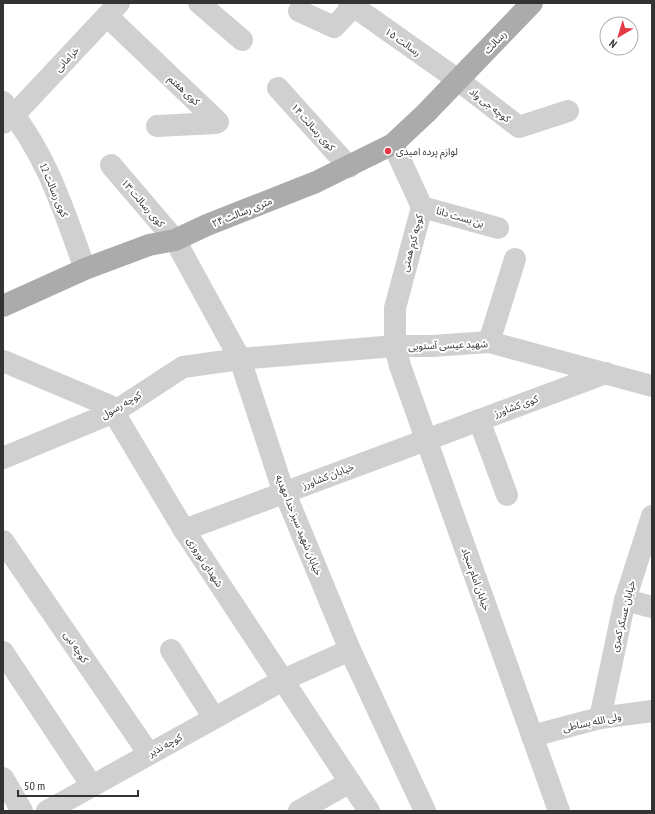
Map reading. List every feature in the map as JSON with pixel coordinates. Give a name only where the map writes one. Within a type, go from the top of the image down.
[{"type":"main road","name":"رسالت","points":[[458,80],[532,3]]},
{"type":"main road","name":"۲۴ متری رسالت","points":[[3,306],[86,268],[149,245],[175,240],[316,182],[348,167],[393,144],[458,80]]},
{"type":"street","points":[[199,3],[242,40]]},
{"type":"street","points":[[299,10],[334,27],[351,5]]},
{"type":"street","name":"رسالت ۱۵","points":[[351,5],[458,80]]},
{"type":"street","name":"خرامانی","points":[[7,113],[113,9]]},
{"type":"street","name":"کوی هفتم","points":[[113,9],[218,122],[158,126]]},
{"type":"street","name":"کوچه جی واد","points":[[458,80],[519,127],[568,111]]},
{"type":"street","name":"کوی رسالت ۱۴","points":[[278,88],[348,167]]},
{"type":"street","name":"کوی رسالت 12","points":[[7,113],[51,178],[86,268]]},
{"type":"street","name":"کوچه کرم همتی","points":[[393,144],[422,207],[395,308],[395,346]]},
{"type":"street","name":"کوی رسالت ۱۳","points":[[111,165],[175,240]]},
{"type":"street","name":"بن بست دانا","points":[[422,207],[498,228]]},
{"type":"street","name":"خیابان شهید سبز خدا مهدیه","points":[[175,240],[240,359],[285,492],[350,650],[425,811]]},
{"type":"street","points":[[490,342],[515,259]]},
{"type":"street","name":"شهید عیسی آستویی","points":[[240,359],[395,346],[432,346],[490,342],[652,386]]},
{"type":"street","name":"خیابان امام سجاد","points":[[395,346],[400,366],[559,811]]},
{"type":"street","name":"کوچه رسول","points":[[3,458],[114,412],[183,367],[240,359]]},
{"type":"street","name":"شهدای نوروزی","points":[[3,361],[110,406],[184,530],[370,811]]},
{"type":"street","name":"کوی کشاورز","points":[[426,439],[606,373]]},
{"type":"street","points":[[478,420],[507,495]]},
{"type":"street","name":"خیابان کشاورز","points":[[184,530],[426,439]]},
{"type":"street","name":"خیابان عسکر کمری","points":[[600,718],[625,600],[652,516]]},
{"type":"street","name":"کوچه نبی","points":[[3,541],[149,754]]},
{"type":"street","points":[[625,600],[652,607]]},
{"type":"street","points":[[171,650],[214,718]]},
{"type":"street","name":"کوچه نذیر","points":[[47,811],[283,680],[350,650]]},
{"type":"street","points":[[3,652],[92,786]]},
{"type":"street","name":"ولی الله بساطی","points":[[532,736],[600,718],[652,711]]},
{"type":"street","points":[[3,778],[22,811]]},
{"type":"street","points":[[299,811],[350,782]]},
{"type":"place","name":"لوازم پرده امیدی","points":[[388,151]]}]
